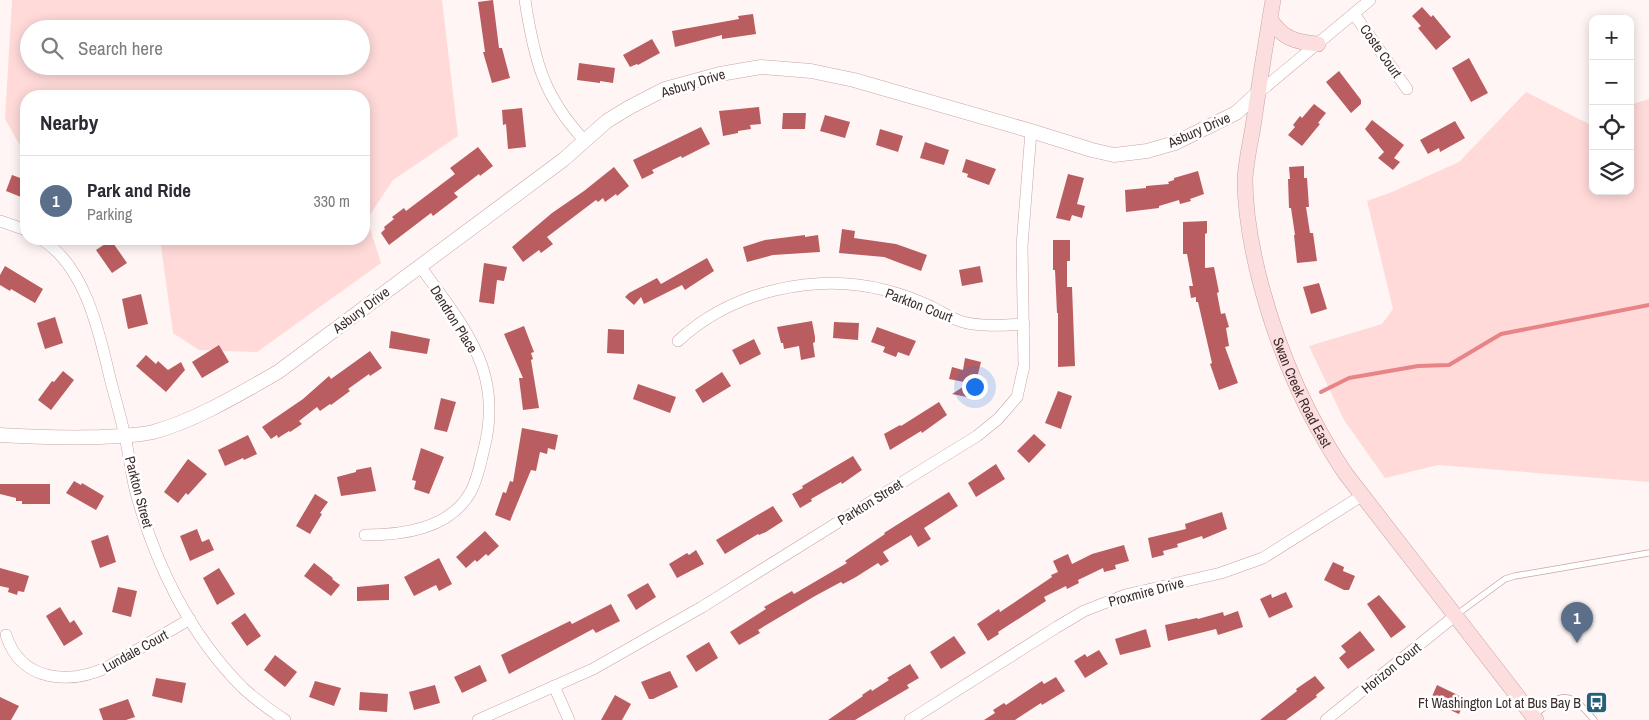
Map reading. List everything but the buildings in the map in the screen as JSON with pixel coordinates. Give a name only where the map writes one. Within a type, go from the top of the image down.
[{"type":"main road","name":"Swan Creek Road East","points":[[1273,0],[1257,94],[1246,178],[1246,198],[1250,237],[1264,297],[1283,354],[1302,400],[1332,452],[1535,718]]},
{"type":"main road","points":[[1270,19],[1281,33],[1287,37],[1318,44]]},
{"type":"street","points":[[525,0],[531,39],[545,84],[558,109],[584,140]]},
{"type":"street","name":"Asbury Drive","points":[[0,435],[39,438],[125,436],[152,432],[179,424],[251,387],[278,372],[562,160],[607,121],[665,89],[720,74],[761,67],[811,71],[854,80],[1092,150],[1114,155],[1147,151],[1175,143],[1236,113],[1370,0]]},
{"type":"street","name":"Coste Court","points":[[1354,14],[1407,89]]},
{"type":"street","name":"Parkton Street","points":[[478,720],[593,669],[702,607],[977,436],[998,419],[1017,397],[1024,366],[1022,246],[1031,131]]},
{"type":"street","points":[[0,221],[20,228]]},
{"type":"street","name":"Parkton Street","points":[[48,245],[60,255],[73,272],[86,296],[102,343],[125,436],[135,489],[163,570],[190,619],[228,671],[266,707],[285,720]]},
{"type":"street","name":"Dendron Place","points":[[365,535],[392,535],[419,529],[443,519],[454,511],[464,502],[478,477],[486,444],[489,403],[488,388],[482,367],[473,345],[420,266]]},
{"type":"street","name":"Parkton Court","points":[[678,341],[701,322],[740,302],[774,290],[822,283],[849,284],[885,290],[914,300],[964,322],[994,326],[1024,324]]},
{"type":"street","name":"Proxmire Drive","points":[[910,720],[1084,611],[1125,595],[1221,573],[1254,562],[1312,529],[1363,495]]},
{"type":"street","name":"Horizon Court","points":[[1326,720],[1456,615]]},
{"type":"street","name":"Lundale Court","points":[[6,635],[10,646],[31,669],[48,676],[77,677],[94,674],[108,667],[190,619]]},
{"type":"street","points":[[554,686],[569,720]]},
{"type":"lane","points":[[1456,615],[1505,579],[1649,553]]},
{"type":"lane","points":[[1535,718],[1552,701],[1562,696],[1573,699],[1594,720]]},
{"type":"shaded area","points":[[12,0],[442,0],[458,136],[393,180],[370,214],[370,90],[20,90],[20,145],[5,119]]},
{"type":"shaded area","points":[[1526,92],[1589,124],[1589,195],[1634,195],[1634,104],[1649,99],[1649,482],[1438,465],[1385,478],[1344,420],[1309,346],[1382,324],[1393,309],[1367,201],[1459,162]]},
{"type":"shaded area","points":[[370,228],[381,263],[257,352],[199,350],[173,333],[161,245],[370,245]]},
{"type":"waterway","points":[[1321,392],[1349,378],[1418,366],[1449,365],[1501,334],[1649,305]]},
{"type":"place","name":"Park and Ride","points":[[1577,643]]},
{"type":"place","name":"Ft Washington Lot at Bus Bay B","points":[[1597,703]]}]
